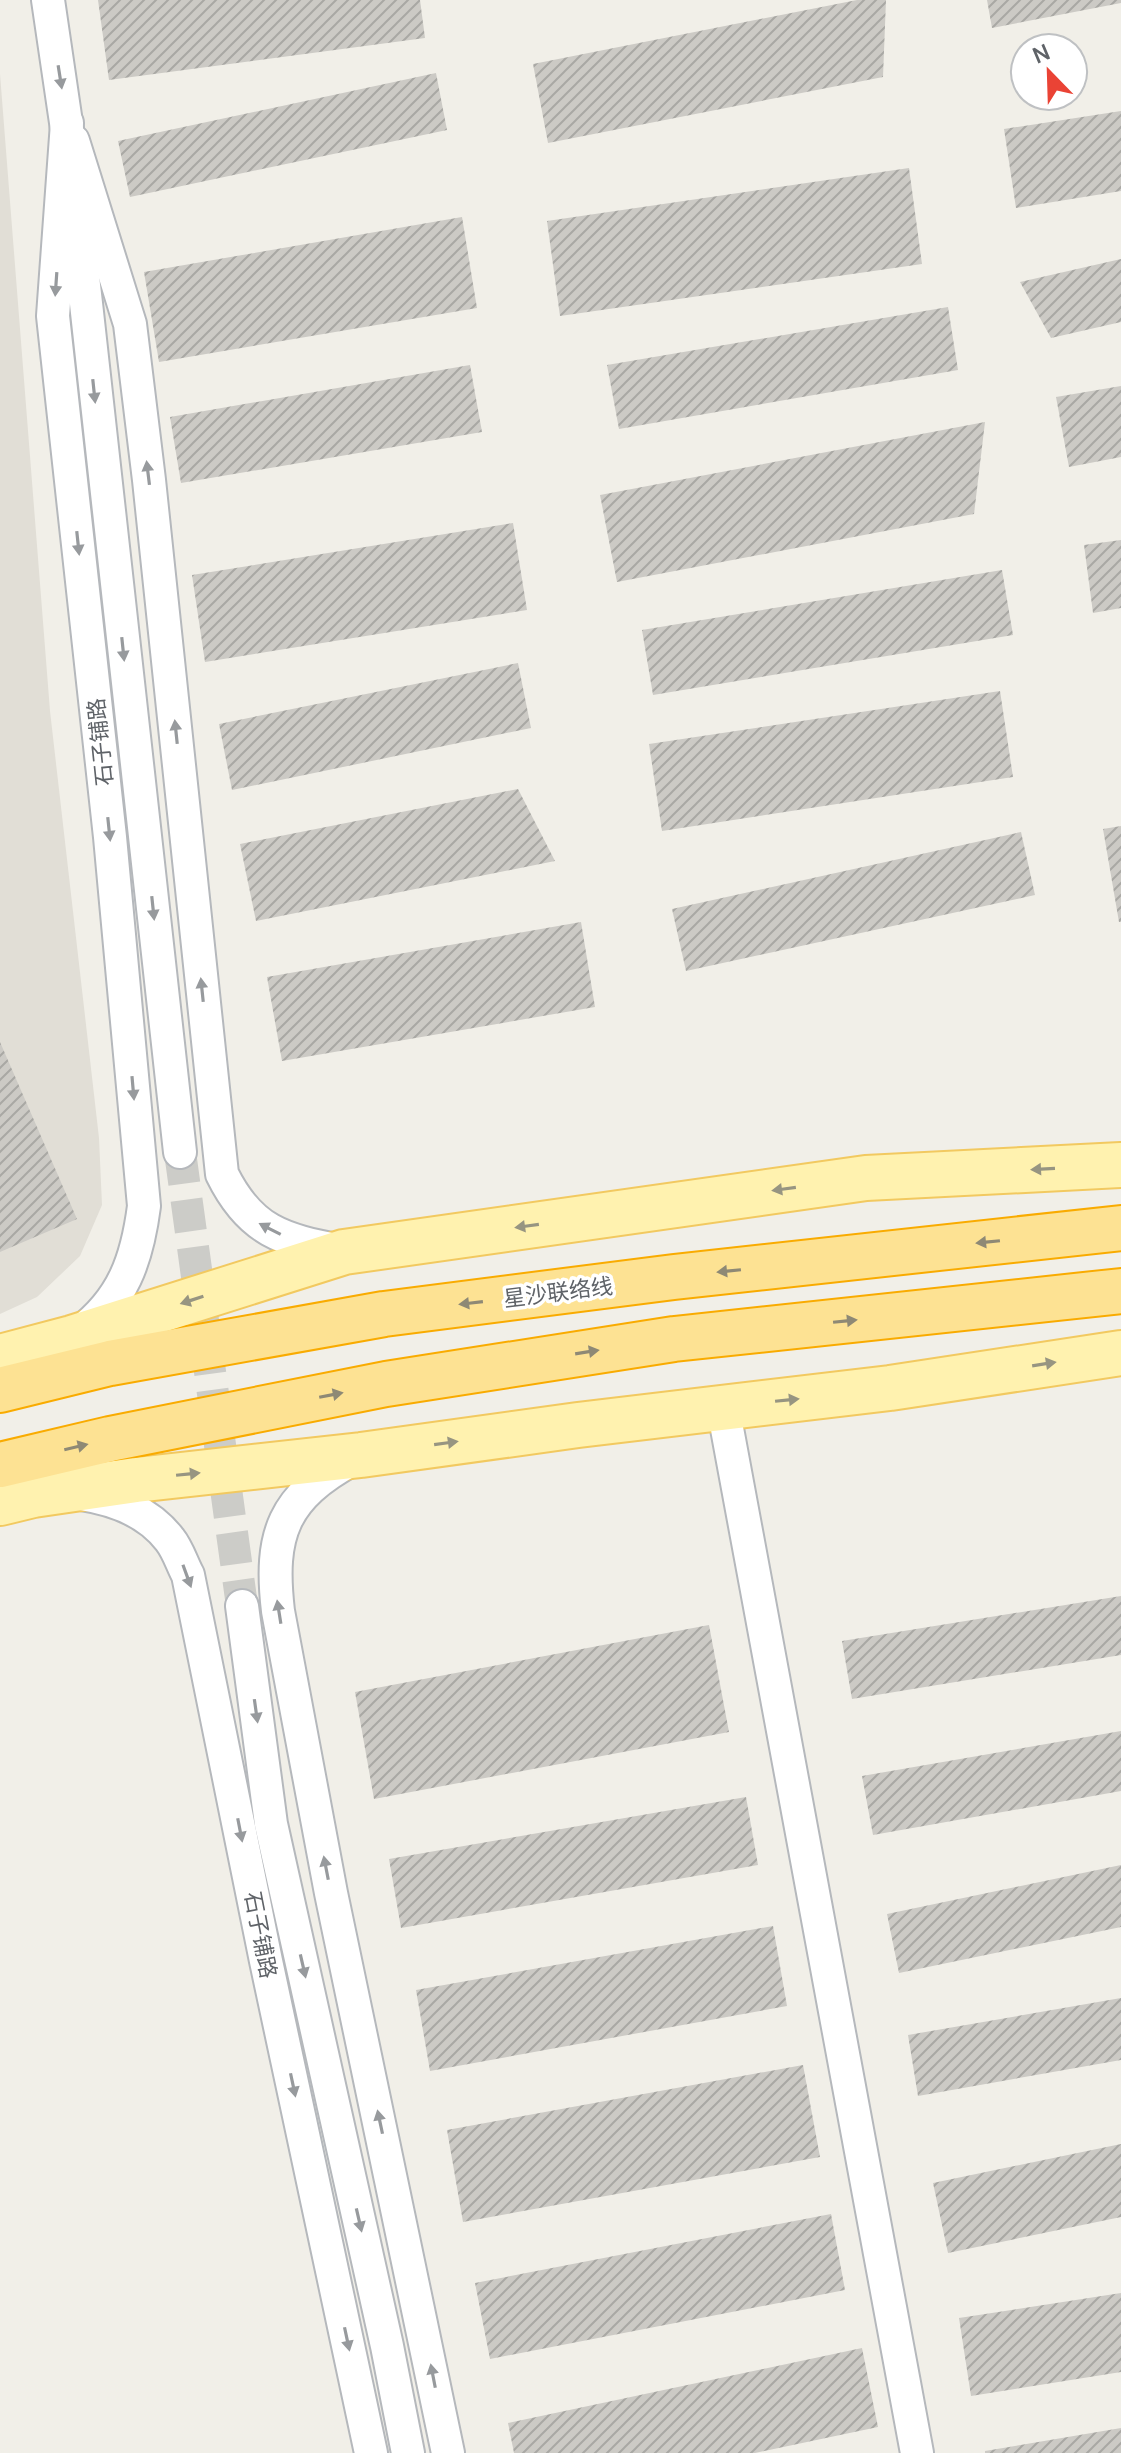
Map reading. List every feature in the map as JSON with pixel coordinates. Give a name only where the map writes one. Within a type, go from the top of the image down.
[{"type":"highway","name":"星沙联络线","points":[[0,1390],[110,1363],[384,1314],[674,1277],[1121,1228]]},
{"type":"highway","points":[[0,1465],[110,1439],[386,1384],[674,1339],[1121,1291]]},
{"type":"main road","points":[[0,1357],[72,1338],[344,1252],[866,1178],[1121,1165]]},
{"type":"main road","points":[[0,1503],[136,1480],[361,1455],[890,1388],[1121,1353]]},
{"type":"street","name":"石子铺路","points":[[48,0],[67,123],[180,1152]]},
{"type":"street","name":"石子铺路","points":[[67,123],[130,324],[222,1174],[234,1198],[253,1220],[307,1245],[344,1252]]},
{"type":"street","name":"石子铺路","points":[[67,123],[53,316],[111,853],[144,1206],[139,1242],[117,1294],[100,1317],[72,1338]]},
{"type":"street","points":[[723,1407],[917,2453]]},
{"type":"street","points":[[361,1455],[331,1471],[306,1492],[288,1513],[277,1546],[274,1574],[331,1893],[448,2453]]},
{"type":"street","name":"石子铺路","points":[[62,1491],[123,1505],[152,1522],[171,1542],[188,1575],[266,1961],[371,2453]]},
{"type":"street","name":"石子铺路","points":[[242,1606],[271,1824],[408,2453]]},
{"type":"shaded area","points":[[0,74],[50,711],[99,1138],[102,1205],[80,1256],[37,1297],[0,1314]]},
{"type":"building","points":[[98,0],[420,0],[425,38],[109,80]]},
{"type":"building","points":[[857,0],[886,0],[883,77],[548,143],[533,64]]},
{"type":"building","points":[[987,0],[1121,0],[1121,3],[992,28]]},
{"type":"building","points":[[436,73],[447,130],[130,197],[118,141]]},
{"type":"building","points":[[1121,111],[1121,191],[1016,208],[1004,129]]},
{"type":"building","points":[[909,168],[922,264],[560,316],[547,221]]},
{"type":"building","points":[[462,217],[477,308],[159,362],[144,272]]},
{"type":"building","points":[[1121,259],[1121,322],[1051,338],[1020,282]]},
{"type":"building","points":[[948,307],[958,370],[619,429],[607,365]]},
{"type":"building","points":[[470,365],[482,432],[181,483],[170,417]]},
{"type":"building","points":[[1121,386],[1121,457],[1069,467],[1056,397]]},
{"type":"building","points":[[985,422],[974,514],[617,582],[600,495]]},
{"type":"building","points":[[513,523],[527,610],[205,662],[192,575]]},
{"type":"building","points":[[1121,540],[1121,608],[1093,613],[1084,545]]},
{"type":"building","points":[[1002,570],[1013,635],[653,695],[642,630]]},
{"type":"building","points":[[518,663],[531,728],[232,790],[219,724]]},
{"type":"building","points":[[1000,691],[1013,777],[662,831],[649,744]]},
{"type":"building","points":[[518,789],[555,861],[256,921],[240,844]]},
{"type":"building","points":[[1121,826],[1121,922],[1119,922],[1103,829]]},
{"type":"building","points":[[1021,832],[1035,895],[686,971],[672,909]]},
{"type":"building","points":[[581,922],[595,1007],[282,1061],[267,977]]},
{"type":"building","points":[[0,1042],[77,1219],[0,1252]]},
{"type":"building","points":[[1121,1596],[1121,1655],[852,1699],[842,1641]]},
{"type":"building","points":[[709,1625],[729,1732],[374,1799],[355,1692]]},
{"type":"building","points":[[1121,1731],[1121,1791],[873,1835],[862,1776]]},
{"type":"building","points":[[746,1797],[758,1865],[401,1928],[389,1859]]},
{"type":"building","points":[[1121,1865],[1121,1927],[899,1973],[887,1914]]},
{"type":"building","points":[[773,1926],[787,2006],[430,2071],[416,1990]]},
{"type":"building","points":[[1121,1998],[1121,2060],[918,2096],[908,2035]]},
{"type":"building","points":[[803,2065],[820,2157],[463,2222],[447,2130]]},
{"type":"building","points":[[1121,2144],[1121,2217],[948,2253],[933,2183]]},
{"type":"building","points":[[831,2214],[845,2290],[490,2359],[475,2283]]},
{"type":"building","points":[[1121,2293],[1121,2372],[971,2396],[959,2318]]},
{"type":"building","points":[[862,2348],[878,2427],[755,2453],[514,2453],[508,2423]]},
{"type":"building","points":[[1121,2428],[1121,2453],[985,2453],[985,2451]]},
{"type":"tunnel","points":[[180,1152],[242,1606]]}]
